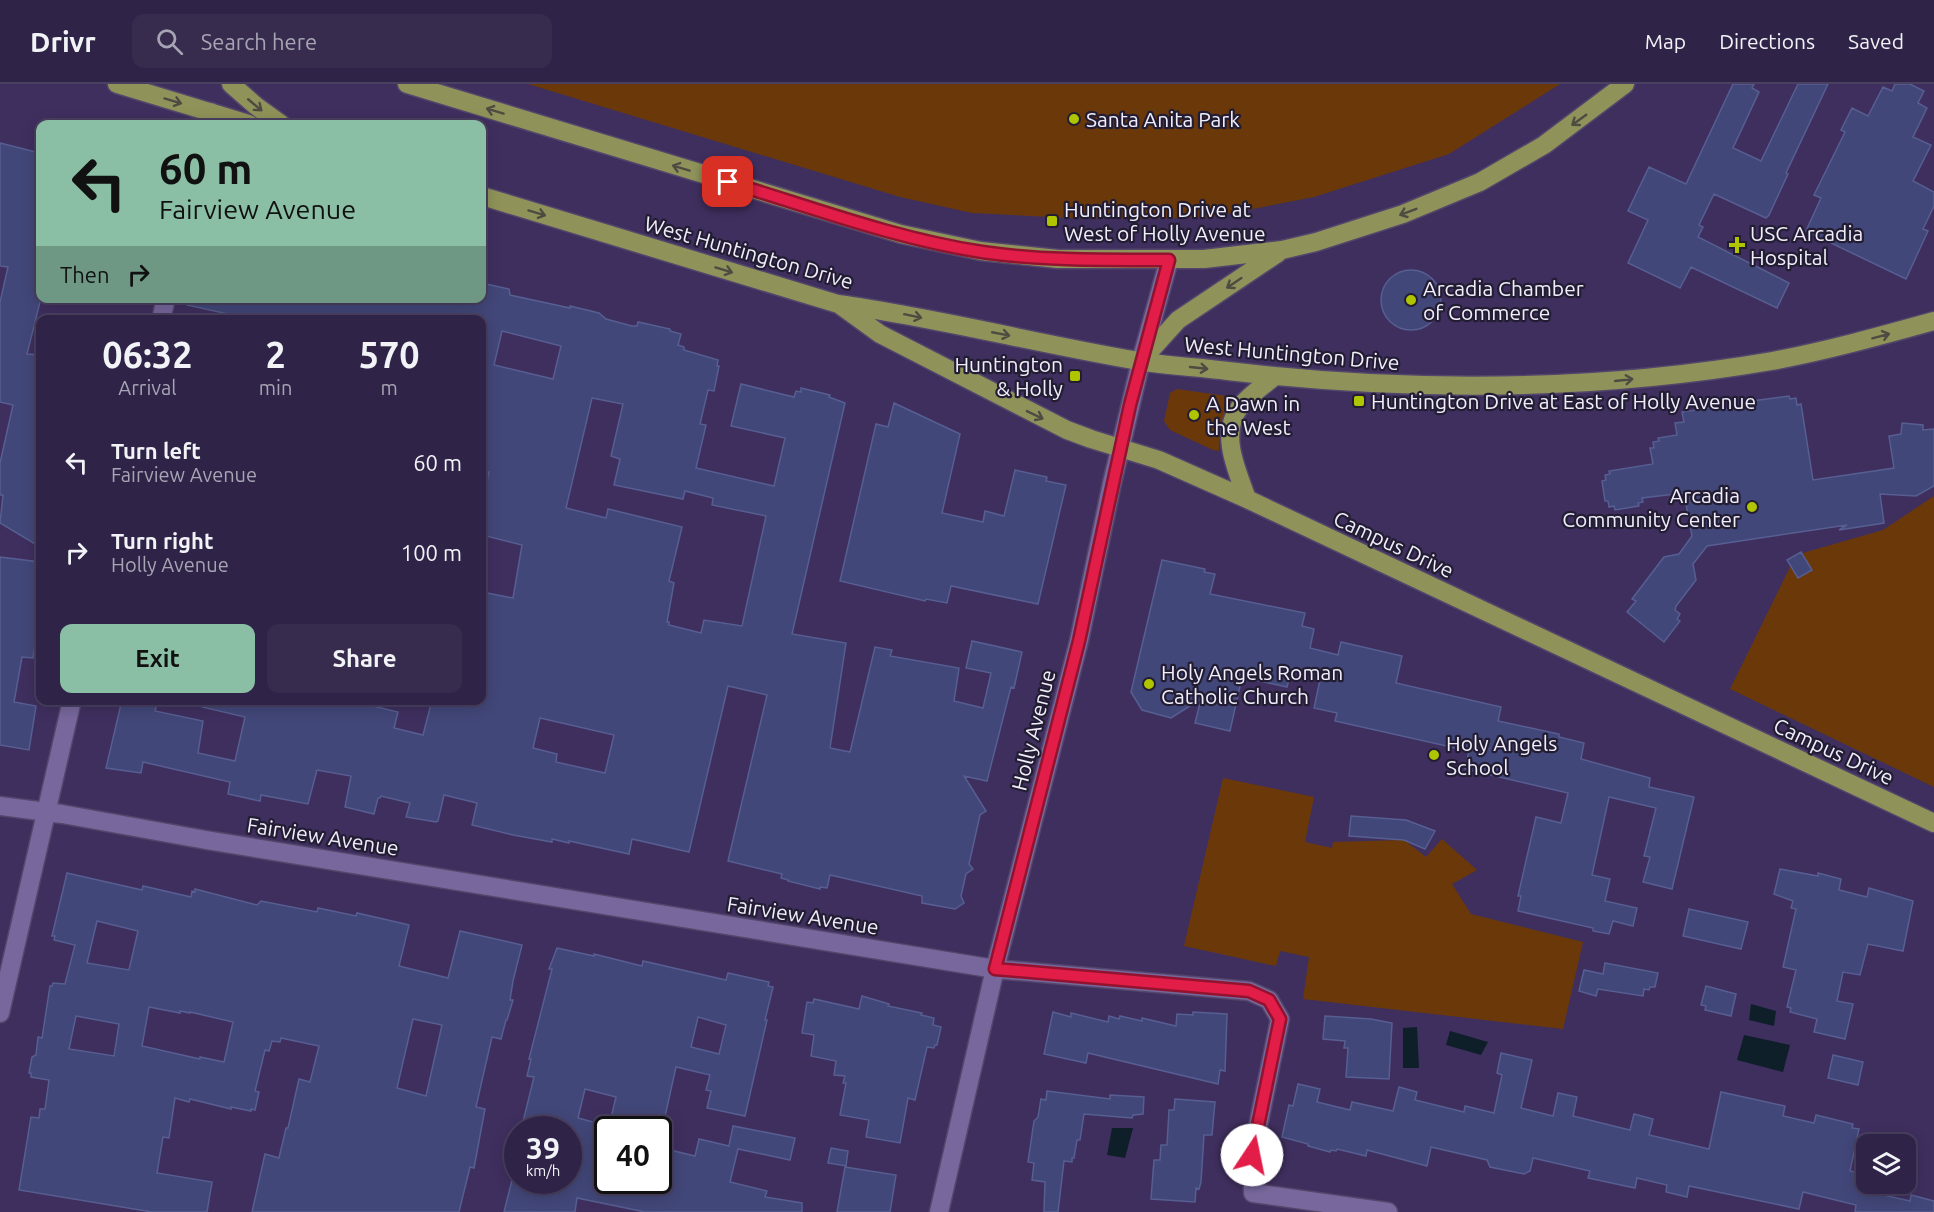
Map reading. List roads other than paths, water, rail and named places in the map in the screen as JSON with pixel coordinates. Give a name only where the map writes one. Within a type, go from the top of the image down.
[{"type":"main road","points":[[117,84],[209,118]]},
{"type":"main road","points":[[231,84],[275,120]]},
{"type":"main road","points":[[407,84],[857,221],[946,245],[1048,258],[1169,260],[1211,259],[1282,250],[1316,242],[1403,214],[1480,182],[1544,145],[1625,84]]},
{"type":"main road","name":"West Huntington Drive","points":[[486,197],[838,304],[888,311],[1141,361],[1275,376],[1371,384],[1451,387],[1609,381],[1682,374],[1774,360],[1828,349],[1934,321]]},
{"type":"main road","points":[[1141,361],[1178,320],[1282,250]]},
{"type":"main road","name":"Campus Drive","points":[[838,304],[880,334],[1067,430],[1159,460],[1247,499],[1934,823]]},
{"type":"main road","points":[[1247,499],[1232,454],[1231,425],[1238,409],[1246,400],[1275,376]]},
{"type":"street","name":"Holly Avenue","points":[[939,1212],[995,969],[1079,641],[1141,361],[1169,260]]},
{"type":"street","points":[[0,1013],[71,705]]},
{"type":"street","name":"Fairview Avenue","points":[[0,806],[995,969],[1249,991],[1269,1000],[1280,1019],[1252,1155],[1253,1193],[1388,1212]]},
{"type":"water","points":[[1751,1004],[1776,1011],[1774,1026],[1749,1020]]},
{"type":"water","points":[[1417,1027],[1419,1068],[1403,1068],[1403,1028]]},
{"type":"water","points":[[1450,1031],[1488,1042],[1481,1055],[1446,1045]]},
{"type":"water","points":[[1744,1035],[1790,1045],[1783,1072],[1737,1060]]},
{"type":"water","points":[[1112,1128],[1133,1128],[1125,1158],[1107,1155]]},
{"type":"place","name":"Santa Anita Park","points":[[1074,119]]},
{"type":"place","name":"Huntington Drive at West of Holly Avenue","points":[[1052,221]]},
{"type":"place","name":"USC Arcadia Hospital","points":[[1737,245]]},
{"type":"place","name":"Arcadia Chamber of Commerce","points":[[1411,300]]},
{"type":"place","name":"Huntington & Holly","points":[[1075,376]]},
{"type":"place","name":"Huntington Drive at East of Holly Avenue","points":[[1359,401]]},
{"type":"place","name":"A Dawn in the West","points":[[1194,415]]},
{"type":"place","name":"Arcadia Community Center","points":[[1752,507]]},
{"type":"place","name":"Holy Angels Roman Catholic Church","points":[[1149,684]]},
{"type":"place","name":"Holy Angels School","points":[[1434,755]]}]
